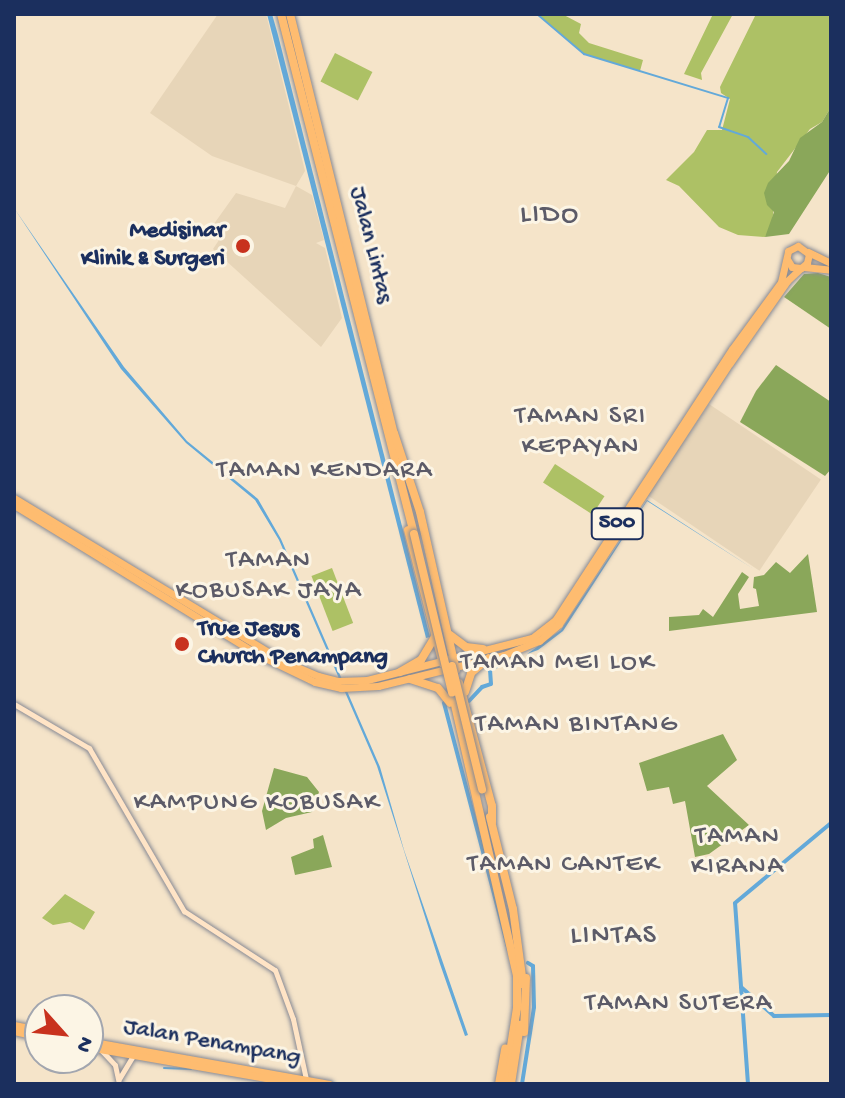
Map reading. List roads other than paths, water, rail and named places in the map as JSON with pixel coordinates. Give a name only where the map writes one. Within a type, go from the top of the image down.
[{"type":"highway","name":"Jalan Lintas","points":[[281,14],[390,445],[435,642],[449,660]]},
{"type":"highway","name":"Jalan Lintas","points":[[290,14],[409,487],[519,956],[524,1028],[512,1084]]},
{"type":"highway","points":[[304,100],[309,101],[307,76]]},
{"type":"highway","points":[[345,262],[344,248],[349,245]]},
{"type":"highway","name":"Jalan Lintas","points":[[390,445],[449,660],[465,697],[492,806],[488,822]]},
{"type":"highway","name":"Jalan Lintas","points":[[409,487],[420,512],[446,623],[449,660]]},
{"type":"highway","points":[[446,623],[458,643],[483,649]]},
{"type":"highway","points":[[400,672],[421,660],[435,642],[449,660],[450,690]]},
{"type":"highway","points":[[465,697],[471,673],[489,658]]},
{"type":"highway","points":[[450,690],[451,677],[460,685]]},
{"type":"highway","points":[[410,679],[438,688],[450,703]]},
{"type":"highway","name":"Jalan Lintas","points":[[450,690],[481,794]]},
{"type":"highway","name":"Jalan Lintas","points":[[450,690],[450,703],[477,810],[488,822],[513,909],[523,982],[512,1084]]},
{"type":"highway","name":"Jalan Lintas","points":[[499,1084],[509,1026],[512,965],[519,956]]},
{"type":"highway","name":"Jalan Lintas","points":[[505,1084],[517,1008],[519,956]]},
{"type":"main road","points":[[831,263],[795,246],[788,251],[787,259],[792,267],[831,270]]},
{"type":"main road","points":[[802,267],[809,259],[807,250]]},
{"type":"main road","name":"500","points":[[14,505],[288,671],[343,684],[410,679],[449,660],[532,638],[556,619],[781,282],[787,259]]},
{"type":"main road","name":"500","points":[[449,660],[489,658],[539,641],[559,624],[727,363],[787,281],[802,267]]},
{"type":"main road","name":"500","points":[[14,498],[307,673],[343,684],[400,672],[422,672]]},
{"type":"main road","points":[[23,504],[28,514]]},
{"type":"main road","points":[[91,545],[107,561]]},
{"type":"main road","points":[[14,704],[89,748],[184,911],[275,970],[303,1056],[303,1080]]},
{"type":"main road","name":"Jalan Penampang","points":[[104,1047],[329,1084]]},
{"type":"main road","name":"Jalan Penampang","points":[[104,1050],[303,1080]]},
{"type":"main road","points":[[104,1052],[115,1065],[119,1082]]},
{"type":"main road","points":[[119,1082],[132,1052]]},
{"type":"main road","points":[[303,1056],[303,1080]]},
{"type":"main road","points":[[115,1065],[124,1066]]},
{"type":"water","points":[[267,14],[272,14],[278,35],[430,637],[426,638]]},
{"type":"water","points":[[14,208],[124,367],[187,441],[258,499],[281,539],[380,767],[404,850],[468,1035],[465,1036],[440,964],[377,766],[279,540],[255,500],[186,443],[121,369]]},
{"type":"water","points":[[647,500],[755,570],[647,501],[563,631],[538,650],[527,654],[561,630]]},
{"type":"waterway","points":[[537,14],[584,54],[728,98],[719,127],[748,137],[766,154]]},
{"type":"waterway","points":[[469,701],[482,687],[491,684],[490,670],[502,663]]},
{"type":"waterway","points":[[444,703],[509,951]]},
{"type":"waterway","points":[[748,1084],[735,903],[831,823]]},
{"type":"waterway","points":[[522,1084],[534,1007],[533,966],[528,963]]},
{"type":"waterway","points":[[741,987],[774,1016],[831,1015]]},
{"type":"waterway","points":[[164,1068],[191,1069]]},
{"type":"place","name":"Medisinar Klinik & Surgeri","points":[[243,246]]},
{"type":"place","name":"True Jesus Church Penampang","points":[[182,644]]},
{"type":"district","name":"LIDO","points":[[550,216]]},
{"type":"district","name":"TAMAN SRI KEPAYAN","points":[[581,433]]},
{"type":"district","name":"TAMAN KENDARA","points":[[325,472]]},
{"type":"district","name":"TAMAN KOBUSAK JAYA","points":[[269,577]]},
{"type":"district","name":"TAMAN MEI LOK","points":[[558,664]]},
{"type":"district","name":"TAMAN BINTANG","points":[[577,726]]},
{"type":"district","name":"KAMPUNG KOBUSAK","points":[[257,804]]},
{"type":"district","name":"TAMAN KIRANA","points":[[738,853]]},
{"type":"district","name":"TAMAN CANTEK","points":[[564,866]]},
{"type":"district","name":"LINTAS","points":[[614,937]]},
{"type":"district","name":"TAMAN SUTERA","points":[[679,1005]]}]
